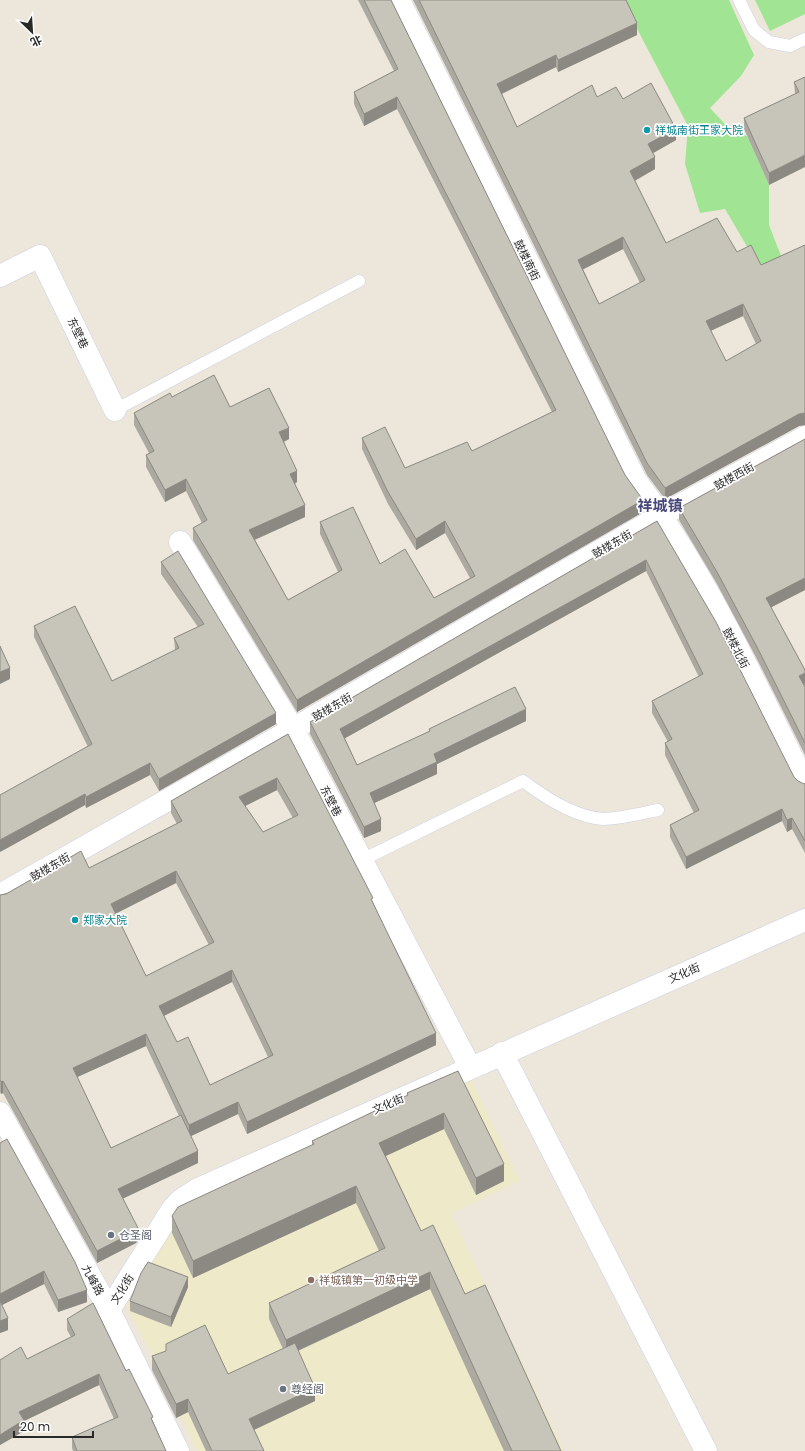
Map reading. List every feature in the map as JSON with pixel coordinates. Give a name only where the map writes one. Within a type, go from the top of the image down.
[{"type":"street","name":"鼓楼南街","points":[[399,0],[636,481],[662,515]]},
{"type":"street","name":"东壁巷","points":[[0,276],[40,256],[115,410]]},
{"type":"street","name":"鼓楼西街","points":[[662,515],[805,437]]},
{"type":"street","name":"鼓楼东街","points":[[0,895],[299,726],[662,515]]},
{"type":"street","name":"鼓楼北街","points":[[662,515],[696,569],[805,783]]},
{"type":"street","name":"东壁巷","points":[[180,542],[299,726],[362,860],[470,1067]]},
{"type":"street","name":"文化街","points":[[109,1310],[173,1208],[181,1200],[198,1189],[470,1067],[805,920]]},
{"type":"street","points":[[502,1053],[706,1451]]},
{"type":"street","name":"九峰路","points":[[0,1113],[109,1310],[178,1451]]},
{"type":"lane","points":[[739,0],[754,30],[769,42],[790,46],[805,39]]},
{"type":"lane","points":[[115,410],[359,280]]},
{"type":"lane","points":[[362,860],[523,781],[543,796],[575,812],[603,819],[658,810]]},
{"type":"shaded area","name":"祥城镇第一初级中学","points":[[468,1073],[520,1181],[451,1214],[564,1451],[197,1451],[155,1359],[126,1307],[167,1225]]},
{"type":"green space","points":[[622,0],[729,0],[754,55],[741,76],[710,108],[734,134],[747,136],[769,185],[769,225],[783,261],[758,265],[725,209],[700,213],[685,164],[688,126]]},
{"type":"green space","points":[[755,0],[805,0],[805,14],[770,31]]},
{"type":"building","points":[[364,0],[391,0],[625,475],[643,500],[297,700],[193,528],[207,520],[186,479],[165,490],[146,455],[154,451],[134,413],[170,393],[172,397],[214,375],[230,407],[269,388],[289,428],[279,432],[297,471],[290,474],[305,505],[249,530],[288,600],[342,570],[320,522],[353,507],[380,564],[405,549],[434,598],[475,576],[445,521],[416,539],[388,492],[362,438],[385,427],[405,468],[467,442],[472,451],[556,410],[397,97],[364,114],[354,92],[398,69]]},
{"type":"building","points":[[419,0],[626,0],[637,23],[558,60],[556,55],[497,84],[517,127],[592,85],[597,97],[616,87],[623,99],[651,83],[676,129],[648,144],[655,157],[630,171],[666,243],[717,218],[737,252],[751,245],[761,265],[805,245],[805,413],[799,414],[665,488],[647,463]],"holes":[[[623,237],[645,280],[599,304],[578,260]],[[743,304],[761,341],[726,361],[706,321]]]},
{"type":"building","points":[[805,77],[805,155],[769,173],[744,118],[799,92],[794,82]]},
{"type":"building","points":[[805,439],[805,578],[766,598],[805,670],[805,673],[799,676],[805,687],[805,743],[758,649],[717,572],[679,508]]},
{"type":"building","points":[[657,521],[716,622],[794,777],[798,781],[804,784],[805,783],[805,841],[792,818],[787,820],[782,809],[686,857],[670,825],[699,810],[665,743],[672,739],[652,701],[703,674],[646,560],[340,729],[357,765],[430,731],[429,729],[515,687],[526,709],[434,754],[437,762],[370,793],[381,819],[364,827],[310,722]]},
{"type":"building","points":[[178,551],[276,713],[159,779],[150,763],[86,797],[85,794],[0,840],[0,795],[92,744],[34,626],[75,606],[112,681],[179,648],[174,638],[204,624],[161,562]]},
{"type":"building","points":[[0,646],[10,668],[0,672]]},
{"type":"building","points":[[288,734],[373,898],[371,899],[436,1033],[247,1122],[238,1102],[189,1125],[146,1034],[73,1068],[111,1148],[181,1115],[198,1151],[118,1189],[138,1228],[136,1231],[97,1251],[3,1081],[1,1082],[0,1080],[0,895],[6,894],[81,851],[89,868],[182,821],[171,801]],"holes":[[[277,778],[298,815],[263,832],[239,797]],[[176,871],[214,942],[146,976],[111,904]],[[232,970],[273,1055],[210,1085],[188,1037],[177,1042],[159,1006]]]},
{"type":"building","points":[[458,1071],[504,1164],[476,1178],[444,1113],[379,1143],[421,1231],[433,1225],[465,1294],[485,1285],[561,1451],[512,1451],[430,1272],[286,1340],[269,1303],[385,1248],[356,1186],[193,1261],[172,1216],[178,1207],[314,1144],[312,1141],[408,1095],[407,1093]]},
{"type":"building","points":[[7,1139],[75,1262],[87,1290],[58,1300],[44,1271],[0,1294],[0,1143]]},
{"type":"building","points":[[148,1262],[188,1277],[171,1317],[130,1301],[141,1273]]},
{"type":"building","points":[[0,1301],[8,1318],[0,1321]]},
{"type":"building","points":[[93,1303],[126,1371],[129,1369],[153,1417],[151,1418],[166,1451],[77,1451],[72,1437],[118,1417],[99,1374],[19,1412],[24,1420],[0,1435],[0,1360],[21,1347],[27,1359],[75,1335],[67,1319]]},
{"type":"building","points":[[205,1325],[228,1374],[295,1343],[315,1388],[249,1419],[264,1451],[212,1451],[188,1399],[176,1404],[152,1356],[166,1351],[166,1344]]},
{"type":"place","name":"祥城南街王家大院","points":[[647,130]]},
{"type":"place","name":"郑家大院","points":[[75,920]]},
{"type":"place","name":"仓圣阁","points":[[111,1235]]},
{"type":"place","name":"祥城镇第一初级中学","points":[[311,1280]]},
{"type":"place","name":"尊经阁","points":[[283,1389]]},
{"type":"district","name":"祥城镇","points":[[660,505]]}]
